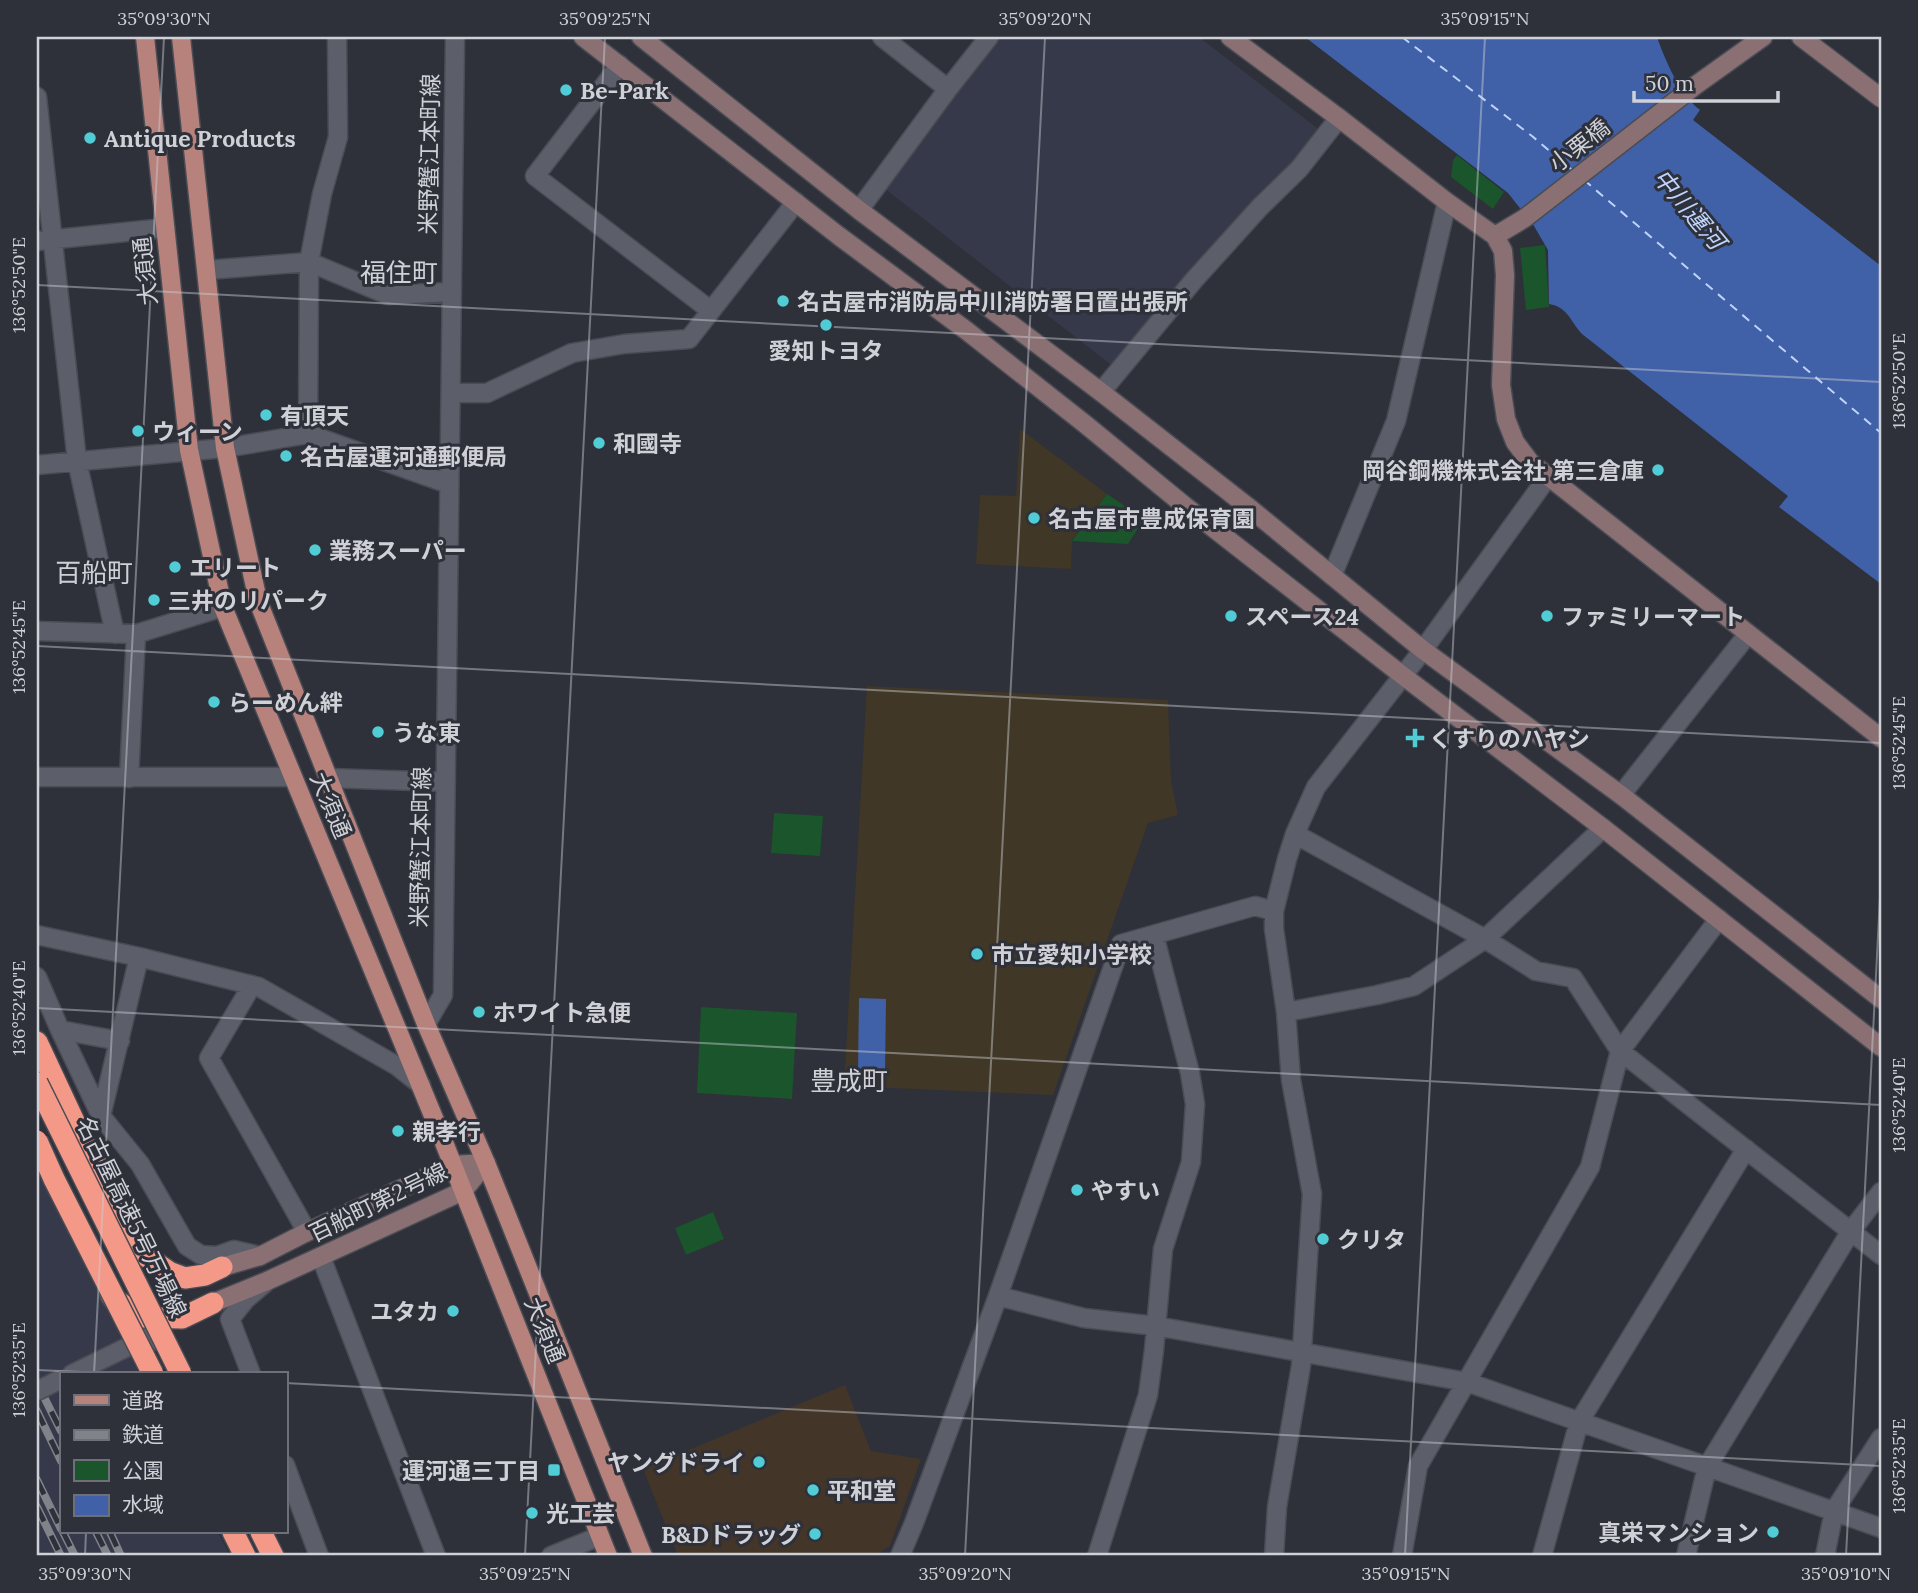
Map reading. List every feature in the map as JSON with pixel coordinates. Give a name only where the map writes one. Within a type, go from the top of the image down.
[{"type":"highway","points":[[37,1042],[93,1162],[140,1252],[169,1272],[185,1278],[205,1275],[222,1267]]},
{"type":"highway","name":"名古屋高速5号万場線","points":[[37,1083],[180,1372]]},
{"type":"highway","points":[[37,1141],[152,1372]]},
{"type":"highway","points":[[41,1174],[114,1299],[142,1317],[182,1318],[213,1303]]},
{"type":"highway","points":[[234,1534],[245,1556]]},
{"type":"highway","points":[[262,1534],[273,1556]]},
{"type":"main road","name":"大須通","points":[[145,37],[189,450],[223,607],[421,1085],[608,1556]]},
{"type":"main road","name":"大須通","points":[[181,37],[225,448],[258,601],[426,1024],[486,1163],[643,1556]]},
{"type":"street","points":[[308,434],[309,262],[322,194],[338,137],[337,37]]},
{"type":"street","name":"米野蟹江本町線","points":[[426,1024],[443,995],[456,37]]},
{"type":"street","points":[[583,37],[839,236],[977,339],[1402,676],[1603,828],[1881,1047]]},
{"type":"street","points":[[642,37],[859,211],[1101,392],[1237,498],[1423,650],[1621,795],[1881,999]]},
{"type":"street","points":[[881,37],[948,89]]},
{"type":"street","points":[[859,211],[989,37]]},
{"type":"street","points":[[1230,37],[1494,236],[1503,251],[1505,275],[1501,385],[1506,418],[1515,442],[1530,463],[1881,738]]},
{"type":"street","name":"小栗橋","points":[[1494,236],[1525,218],[1696,85],[1763,37]]},
{"type":"street","points":[[1801,37],[1881,98]]},
{"type":"street","points":[[620,65],[536,176],[710,310]]},
{"type":"street","points":[[37,97],[44,241],[77,461],[116,634]]},
{"type":"street","points":[[1101,392],[1194,280],[1260,207],[1299,169],[1339,118]]},
{"type":"street","points":[[451,393],[487,393],[572,353],[624,344],[688,339],[796,202]]},
{"type":"street","points":[[1332,576],[1396,421],[1447,202]]},
{"type":"street","points":[[44,241],[165,228]]},
{"type":"street","points":[[206,270],[309,262],[388,295],[452,292]]},
{"type":"street","points":[[37,465],[225,448],[308,434],[449,484]]},
{"type":"street","points":[[1274,1556],[1277,1507],[1303,1352],[1311,1195],[1291,1080],[1274,911],[1295,834],[1316,787],[1423,650],[1548,478]]},
{"type":"street","points":[[37,631],[136,634],[223,607]]},
{"type":"street","points":[[129,778],[136,634]]},
{"type":"street","points":[[1621,795],[1748,634]]},
{"type":"street","points":[[37,777],[293,777]]},
{"type":"street","points":[[328,778],[446,782]]},
{"type":"street","points":[[1286,1012],[1414,986],[1485,939],[1603,828]]},
{"type":"street","points":[[1295,834],[1485,939],[1536,971],[1573,978],[1620,1051],[1881,1255]]},
{"type":"street","points":[[900,1556],[998,1296],[1121,944],[1255,906],[1274,911]]},
{"type":"street","points":[[1402,1556],[1418,1466],[1590,1167],[1620,1051],[1719,919]]},
{"type":"street","points":[[37,935],[259,987],[397,1066],[421,1085]]},
{"type":"street","points":[[1097,1556],[1148,1395],[1163,1249],[1191,1162],[1195,1104],[1190,1073],[1154,935]]},
{"type":"street","points":[[101,1116],[139,957]]},
{"type":"street","points":[[37,977],[101,1116],[140,1164],[187,1246],[201,1255],[217,1256],[234,1250],[260,1256]]},
{"type":"street","points":[[252,985],[209,1058],[307,1232]]},
{"type":"street","points":[[60,1030],[120,1041]]},
{"type":"street","points":[[1542,1556],[1579,1422],[1746,1149]]},
{"type":"street","name":"百船町第2号線","points":[[222,1267],[260,1256],[453,1165],[486,1163]]},
{"type":"street","name":"百船町第2号線","points":[[213,1303],[321,1257],[463,1191],[486,1163]]},
{"type":"street","points":[[1686,1556],[1707,1467],[1851,1231],[1881,1192]]},
{"type":"street","points":[[321,1257],[436,1556]]},
{"type":"street","points":[[250,1372],[230,1320],[246,1299],[267,1281]]},
{"type":"street","points":[[998,1296],[1084,1318],[1156,1326],[1467,1382],[1881,1528]]},
{"type":"street","points":[[76,1372],[148,1337],[158,1341],[174,1372]]},
{"type":"street","points":[[37,1391],[60,1380]]},
{"type":"street","points":[[1825,1556],[1834,1511],[1881,1438]]},
{"type":"street","points":[[287,1470],[319,1556]]},
{"type":"street","points":[[256,1534],[267,1556]]},
{"type":"street","points":[[551,1556],[600,1536]]},
{"type":"shaded area","points":[[997,37],[1199,37],[1321,131],[1115,368],[884,188]]},
{"type":"shaded area","name":"名古屋市豊成保育園","points":[[1020,429],[1107,494],[1072,540],[1071,569],[976,564],[980,495],[1016,496]]},
{"type":"shaded area","name":"市立愛知小学校","points":[[867,686],[1168,700],[1171,781],[1178,815],[1148,823],[1053,1095],[844,1086]]},
{"type":"shaded area","points":[[37,1169],[138,1372],[60,1372],[60,1534],[219,1534],[230,1556],[37,1556]]},
{"type":"shaded area","name":"平和堂","points":[[845,1385],[871,1451],[921,1459],[890,1546],[874,1556],[678,1556],[643,1469]]},
{"type":"green space","points":[[1457,155],[1504,192],[1493,209],[1451,177],[1453,160]]},
{"type":"green space","points":[[1545,245],[1549,307],[1526,310],[1520,248]]},
{"type":"green space","points":[[1107,494],[1144,519],[1128,544],[1072,541]]},
{"type":"green space","points":[[774,813],[823,816],[820,856],[771,853]]},
{"type":"green space","points":[[701,1007],[797,1013],[792,1099],[697,1093]]},
{"type":"green space","points":[[713,1212],[724,1239],[686,1255],[675,1228]]},
{"type":"water","name":"中川運河","points":[[1305,37],[1657,37],[1680,86],[1700,110],[1693,120],[1881,266],[1881,584],[1779,507],[1788,496],[1582,334],[1565,311],[1549,304],[1548,250],[1534,226],[1508,193]]},
{"type":"water","points":[[859,998],[886,999],[885,1072],[858,1071]]},
{"type":"ferry route","points":[[1402,37],[1532,136],[1572,170]]},
{"type":"ferry route","points":[[1584,180],[1881,433]]},
{"type":"railway","points":[[37,1383],[60,1429]]},
{"type":"railway","points":[[37,1411],[60,1459]]},
{"type":"railway","points":[[37,1480],[60,1527]]},
{"type":"railway","points":[[37,1507],[61,1556]]},
{"type":"railway","points":[[64,1534],[75,1556]]},
{"type":"railway","points":[[97,1534],[108,1556]]},
{"type":"railway","points":[[111,1534],[121,1556]]},
{"type":"place","name":"Be-Park","points":[[566,90]]},
{"type":"place","name":"Antique Products","points":[[90,138]]},
{"type":"place","name":"名古屋市消防局中川消防署日置出張所","points":[[783,301]]},
{"type":"place","name":"愛知トヨタ","points":[[826,325]]},
{"type":"place","name":"有頂天","points":[[266,415]]},
{"type":"place","name":"ウィーン","points":[[138,431]]},
{"type":"place","name":"和國寺","points":[[599,443]]},
{"type":"place","name":"名古屋運河通郵便局","points":[[286,456]]},
{"type":"place","name":"岡谷鋼機株式会社 第三倉庫","points":[[1658,470]]},
{"type":"place","name":"名古屋市豊成保育園","points":[[1034,518]]},
{"type":"place","name":"業務スーパー","points":[[315,550]]},
{"type":"place","name":"エリート","points":[[175,567]]},
{"type":"place","name":"三井のリパーク","points":[[154,600]]},
{"type":"place","name":"スペース24","points":[[1231,616]]},
{"type":"place","name":"ファミリーマート","points":[[1547,616]]},
{"type":"place","name":"らーめん絆","points":[[214,702]]},
{"type":"place","name":"うな東","points":[[378,732]]},
{"type":"place","name":"くすりのハヤシ","points":[[1415,738]]},
{"type":"place","name":"市立愛知小学校","points":[[977,954]]},
{"type":"place","name":"ホワイト急便","points":[[479,1012]]},
{"type":"place","name":"親孝行","points":[[398,1131]]},
{"type":"place","name":"やすい","points":[[1077,1190]]},
{"type":"place","name":"クリタ","points":[[1323,1239]]},
{"type":"place","name":"ユタカ","points":[[453,1311]]},
{"type":"place","name":"ヤングドライ","points":[[759,1462]]},
{"type":"place","name":"運河通三丁目","points":[[554,1470]]},
{"type":"place","name":"平和堂","points":[[813,1490]]},
{"type":"place","name":"光工芸","points":[[532,1513]]},
{"type":"place","name":"真栄マンション","points":[[1773,1532]]},
{"type":"place","name":"B&Dドラッグ","points":[[815,1534]]},
{"type":"district","name":"福住町","points":[[399,272]]},
{"type":"district","name":"百船町","points":[[94,572]]},
{"type":"district","name":"豊成町","points":[[849,1080]]}]
